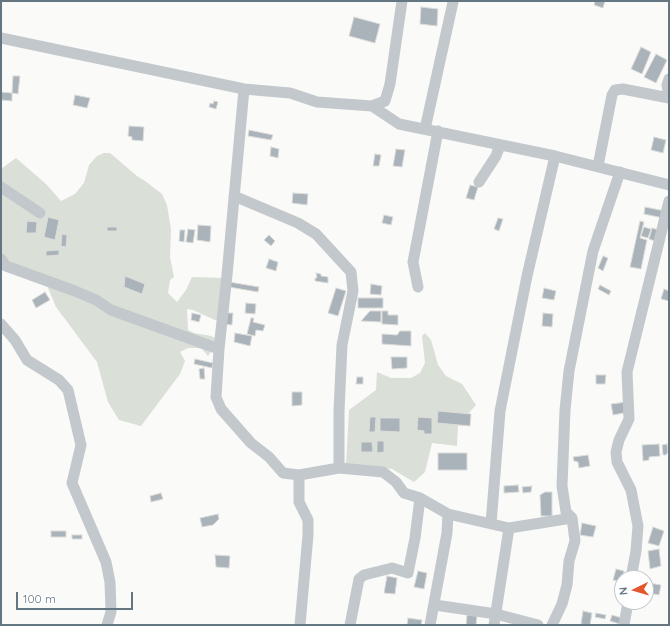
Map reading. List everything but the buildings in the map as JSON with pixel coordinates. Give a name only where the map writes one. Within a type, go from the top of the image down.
[{"type":"street","points":[[1,38],[244,89],[290,93],[317,102],[372,106],[385,101],[390,84],[402,1]]},
{"type":"street","points":[[425,129],[453,2]]},
{"type":"street","points":[[598,166],[612,95],[615,90],[623,89],[669,97],[667,85],[669,79]]},
{"type":"street","points":[[244,89],[219,349],[216,397],[221,409],[251,443],[269,458],[283,473],[299,475],[339,468],[383,472],[396,482],[404,493],[420,498],[448,514],[509,528],[572,518]]},
{"type":"street","points":[[372,106],[399,124],[555,156],[669,185]]},
{"type":"street","points":[[418,287],[413,262],[438,131]]},
{"type":"street","points":[[479,182],[496,156],[500,144]]},
{"type":"street","points":[[491,524],[500,411],[527,276],[555,156]]},
{"type":"street","points":[[552,625],[562,604],[567,585],[569,561],[575,541],[572,518],[566,512],[562,462],[569,371],[594,251],[620,172]]},
{"type":"street","points":[[1,187],[40,213]]},
{"type":"street","points":[[234,196],[298,223],[316,234],[351,272],[353,291],[342,345],[339,411],[339,468]]},
{"type":"street","points":[[633,570],[638,526],[631,490],[617,462],[616,452],[619,440],[630,419],[627,372],[669,201]]},
{"type":"street","points":[[1,260],[6,266],[75,291],[96,300],[111,310],[219,349]]},
{"type":"street","points":[[1,324],[15,340],[26,360],[59,380],[68,390],[81,445],[72,483],[106,562],[110,582],[111,612],[107,625]]},
{"type":"street","points":[[299,475],[299,502],[308,520],[300,625]]},
{"type":"street","points":[[350,625],[359,579],[364,575],[392,568],[408,573],[415,538],[420,498]]},
{"type":"street","points":[[430,625],[435,605],[448,514]]},
{"type":"street","points":[[495,620],[509,528]]},
{"type":"street","points":[[435,605],[495,620],[538,625]]},
{"type":"street","points":[[624,625],[627,610]]},
{"type":"shaded area","points":[[104,153],[110,153],[137,176],[162,194],[167,205],[171,229],[170,257],[174,277],[170,280],[168,293],[177,302],[186,290],[192,277],[225,278],[221,320],[215,320],[193,310],[187,309],[188,330],[215,338],[214,348],[208,356],[202,349],[197,348],[188,348],[180,352],[185,361],[180,374],[141,426],[119,420],[108,402],[97,362],[56,307],[43,276],[12,266],[1,255],[1,169],[16,158],[46,184],[61,201],[75,194],[84,183],[89,165],[97,156]]},
{"type":"shaded area","points":[[425,333],[431,340],[438,365],[446,376],[462,384],[476,405],[458,425],[457,446],[432,443],[425,472],[414,482],[392,469],[346,465],[349,410],[376,390],[377,372],[391,378],[411,378],[420,373],[425,363],[422,336]]}]
